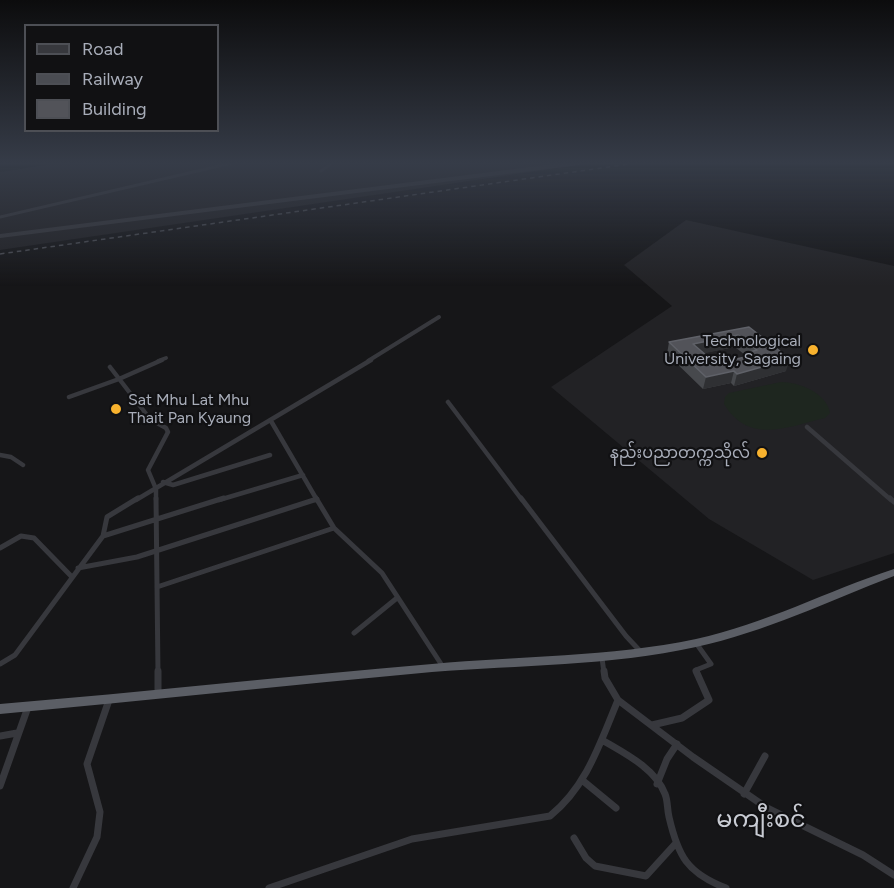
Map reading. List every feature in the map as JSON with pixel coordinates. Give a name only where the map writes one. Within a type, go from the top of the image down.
[{"type":"highway","points":[[0,709],[158,692],[443,667],[602,658],[696,643],[816,604],[894,572]]},
{"type":"street","points":[[0,217],[58,203]]},
{"type":"street","points":[[0,236],[258,203]]},
{"type":"street","points":[[0,664],[15,655],[103,536],[108,517],[271,421],[439,317]]},
{"type":"street","points":[[69,397],[119,379],[166,358]]},
{"type":"street","points":[[110,367],[150,419],[166,428],[168,432],[148,470],[156,489],[158,692]]},
{"type":"street","points":[[448,402],[626,636],[641,652]]},
{"type":"street","points":[[271,421],[334,528],[382,573],[443,667]]},
{"type":"street","points":[[807,427],[894,502]]},
{"type":"street","points":[[164,482],[173,485],[270,454]]},
{"type":"street","points":[[0,455],[11,457],[23,465]]},
{"type":"street","points":[[103,536],[303,475]]},
{"type":"street","points":[[78,568],[157,551],[317,499]]},
{"type":"street","points":[[157,587],[334,528]]},
{"type":"street","points":[[0,548],[21,536],[34,538],[72,577]]},
{"type":"street","points":[[354,633],[397,598]]},
{"type":"street","points":[[652,725],[669,723],[686,716],[709,700],[696,670],[711,664],[696,643]]},
{"type":"street","points":[[602,658],[605,678],[618,700],[744,794],[767,808],[863,855],[894,875]]},
{"type":"street","points":[[73,888],[97,837],[100,812],[87,764],[110,698]]},
{"type":"street","points":[[269,888],[412,839],[550,816],[565,805],[582,780],[602,740],[618,700]]},
{"type":"street","points":[[0,786],[28,706]]},
{"type":"street","points":[[0,736],[17,733]]},
{"type":"street","points":[[602,740],[634,759],[651,775],[664,794],[676,843],[688,868],[710,883],[726,888]]},
{"type":"street","points":[[657,784],[667,759],[677,744]]},
{"type":"street","points":[[744,794],[765,756]]},
{"type":"street","points":[[582,780],[616,808]]},
{"type":"street","points":[[574,838],[586,858],[595,866],[646,876],[676,843]]},
{"type":"shaded area","points":[[0,203],[317,203],[0,250]]},
{"type":"shaded area","name":"နည်းပညာတက္ကသိုလ်","points":[[686,220],[894,266],[894,553],[813,580],[709,519],[551,387],[672,306],[624,265]]},
{"type":"shaded area","points":[[781,382],[796,384],[818,394],[828,406],[830,413],[825,418],[797,425],[770,430],[757,429],[745,425],[734,417],[724,404],[725,397],[729,393]]},
{"type":"building","points":[[749,327],[790,359],[737,374],[734,371],[706,377],[669,342]],"holes":[[[738,335],[757,350],[746,353],[750,356],[708,365],[699,357],[707,356],[693,344]]]},
{"type":"railway","points":[[0,254],[353,203]]},
{"type":"place","name":"Technological University, Sagaing","points":[[813,350]]},
{"type":"place","name":"Sat Mhu Lat Mhu Thait Pan Kyaung","points":[[116,409]]},
{"type":"place","name":"နည်းပညာတက္ကသိုလ်","points":[[762,453]]},
{"type":"district","name":"မကျီးစင်","points":[[761,820]]}]
